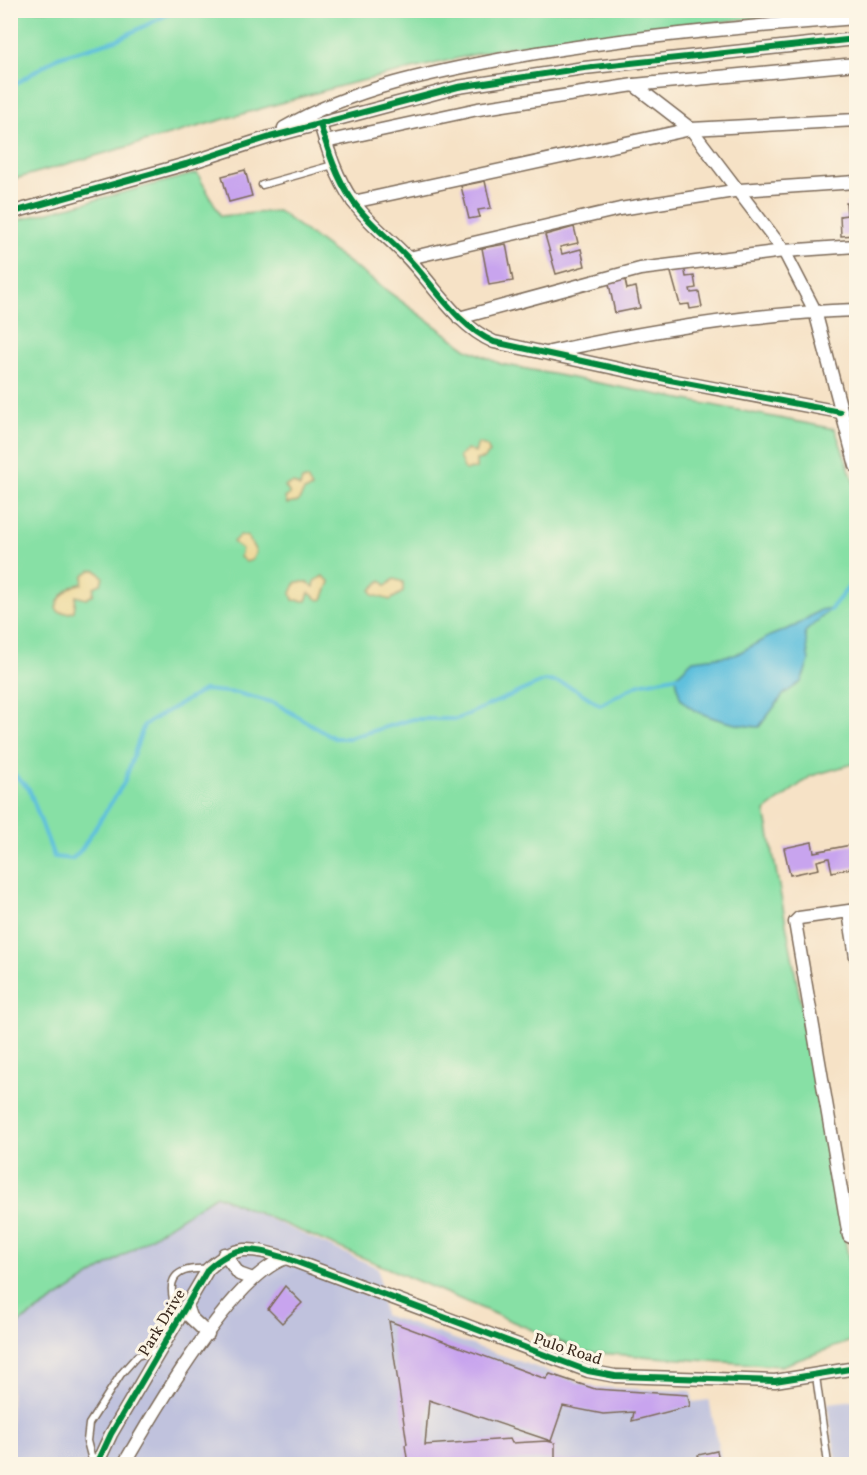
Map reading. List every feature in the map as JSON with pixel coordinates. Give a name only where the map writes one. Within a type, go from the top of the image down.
[{"type":"street","points":[[270,137],[306,116],[384,86],[467,66],[741,27],[856,18]]},
{"type":"street","points":[[10,213],[186,164],[270,137],[458,87],[638,62],[856,39]]},
{"type":"street","points":[[638,40],[638,62]]},
{"type":"street","points":[[325,142],[478,109],[634,85],[856,64]]},
{"type":"street","points":[[634,85],[691,129],[740,190],[784,251],[815,311],[856,466]]},
{"type":"street","points":[[353,202],[691,129],[856,120]]},
{"type":"street","points":[[320,124],[334,165],[353,202],[409,258],[459,318],[479,335],[494,342],[670,380],[840,412]]},
{"type":"street","points":[[409,258],[620,209],[740,190],[856,182]]},
{"type":"street","points":[[459,318],[640,269],[784,251],[856,246]]},
{"type":"street","points":[[546,353],[650,331],[815,311],[856,310]]},
{"type":"street","points":[[856,957],[853,911],[799,918],[795,922],[849,1236],[856,1239]]},
{"type":"street","points":[[253,1279],[239,1274],[224,1254],[238,1249],[257,1250],[286,1258]]},
{"type":"street","name":"Park Drive","points":[[95,1464],[182,1310],[208,1269],[224,1254]]},
{"type":"street","points":[[124,1464],[163,1396],[208,1334],[253,1279],[271,1263],[286,1258]]},
{"type":"street","name":"Pulo Road","points":[[286,1258],[588,1371],[615,1376],[775,1381],[856,1368]]},
{"type":"street","name":"Park Drive","points":[[182,1310],[208,1334]]},
{"type":"lane","points":[[262,185],[334,165]]},
{"type":"lane","points":[[182,1310],[171,1295],[170,1284],[177,1275],[190,1268],[208,1269]]},
{"type":"lane","points":[[95,1464],[87,1442],[89,1424],[121,1374],[137,1356],[160,1349]]},
{"type":"lane","points":[[816,1376],[828,1464]]},
{"type":"shaded area","points":[[216,1195],[378,1268],[384,1315],[594,1387],[691,1391],[693,1402],[709,1400],[722,1464],[11,1464],[11,1328]]},
{"type":"shaded area","points":[[856,1400],[856,1464],[837,1464],[827,1403]]},
{"type":"green space","points":[[11,10],[852,11],[745,19],[502,48],[344,85],[11,180]]},
{"type":"green space","points":[[197,173],[221,216],[278,211],[467,349],[501,364],[835,429],[856,488],[856,763],[811,776],[765,811],[854,1288],[851,1341],[781,1366],[584,1352],[216,1195],[11,1328],[11,222]]},
{"type":"sand","points":[[478,443],[487,446],[490,453],[483,459],[476,460],[476,469],[465,470],[459,457],[467,449],[475,453]]},
{"type":"sand","points":[[307,479],[312,488],[304,491],[298,502],[287,504],[285,498],[290,494],[285,486],[293,483],[300,487],[302,480]]},
{"type":"sand","points":[[240,535],[248,537],[256,552],[252,560],[246,562],[240,557],[242,549],[233,542]]},
{"type":"sand","points":[[91,570],[96,570],[103,577],[101,584],[94,587],[93,595],[86,599],[76,596],[74,611],[59,612],[56,608],[62,596],[74,586],[82,584],[84,575]]},
{"type":"sand","points":[[323,576],[330,582],[323,599],[319,600],[309,593],[306,601],[293,600],[291,593],[296,582],[307,582],[314,587],[315,581]]},
{"type":"sand","points":[[394,579],[403,582],[403,592],[390,600],[373,595],[371,590],[381,580],[386,586]]},
{"type":"water","points":[[832,608],[805,632],[809,661],[801,682],[784,694],[759,727],[740,725],[706,715],[687,705],[681,699],[676,676],[693,660],[735,655],[770,636],[795,626],[820,610]]},
{"type":"building","points":[[245,170],[252,196],[229,202],[222,176]]},
{"type":"building","points":[[485,181],[491,208],[478,210],[480,217],[469,219],[461,186]]},
{"type":"building","points":[[846,203],[856,203],[856,235],[841,236],[840,216],[847,215]]},
{"type":"building","points":[[574,227],[578,243],[560,247],[562,254],[581,249],[585,266],[556,274],[545,235]]},
{"type":"building","points":[[506,244],[513,281],[489,285],[482,248]]},
{"type":"building","points":[[684,266],[686,277],[694,276],[696,288],[690,289],[691,293],[699,292],[702,307],[690,309],[689,304],[680,305],[670,269]]},
{"type":"building","points":[[624,275],[627,289],[636,287],[640,308],[615,313],[608,279]]},
{"type":"building","points":[[812,842],[814,852],[856,844],[856,867],[832,872],[829,858],[817,861],[819,869],[790,875],[784,848]]},
{"type":"building","points":[[285,1286],[302,1303],[282,1323],[268,1309]]},
{"type":"building","points":[[389,1321],[546,1379],[550,1374],[595,1389],[688,1395],[690,1406],[632,1421],[634,1412],[603,1414],[563,1406],[551,1441],[429,1400],[425,1445],[510,1439],[512,1443],[547,1441],[555,1443],[555,1459],[408,1464]]},
{"type":"building","points":[[717,1451],[720,1464],[700,1464],[698,1455]]},
{"type":"building","points":[[548,1461],[594,1464],[547,1464]]},
{"type":"waterway","points":[[10,106],[14,85],[58,57],[116,40],[177,10]]},
{"type":"waterway","points":[[830,610],[856,578]]},
{"type":"waterway","points":[[10,770],[29,789],[54,857],[72,859],[81,850],[124,783],[144,725],[204,690],[237,693],[275,703],[334,738],[349,738],[413,719],[457,719],[544,681],[567,685],[600,705],[639,684],[679,676]]},
{"type":"cycle path","points":[[10,213],[186,164],[270,137],[458,87],[584,68],[856,39]]},
{"type":"cycle path","points":[[320,124],[337,173],[358,208],[406,256],[457,315],[480,335],[494,342],[670,380],[840,412]]},
{"type":"cycle path","points":[[97,1464],[111,1434],[208,1269],[236,1251],[254,1250],[286,1258],[588,1371],[615,1376],[775,1381],[856,1368]]}]
